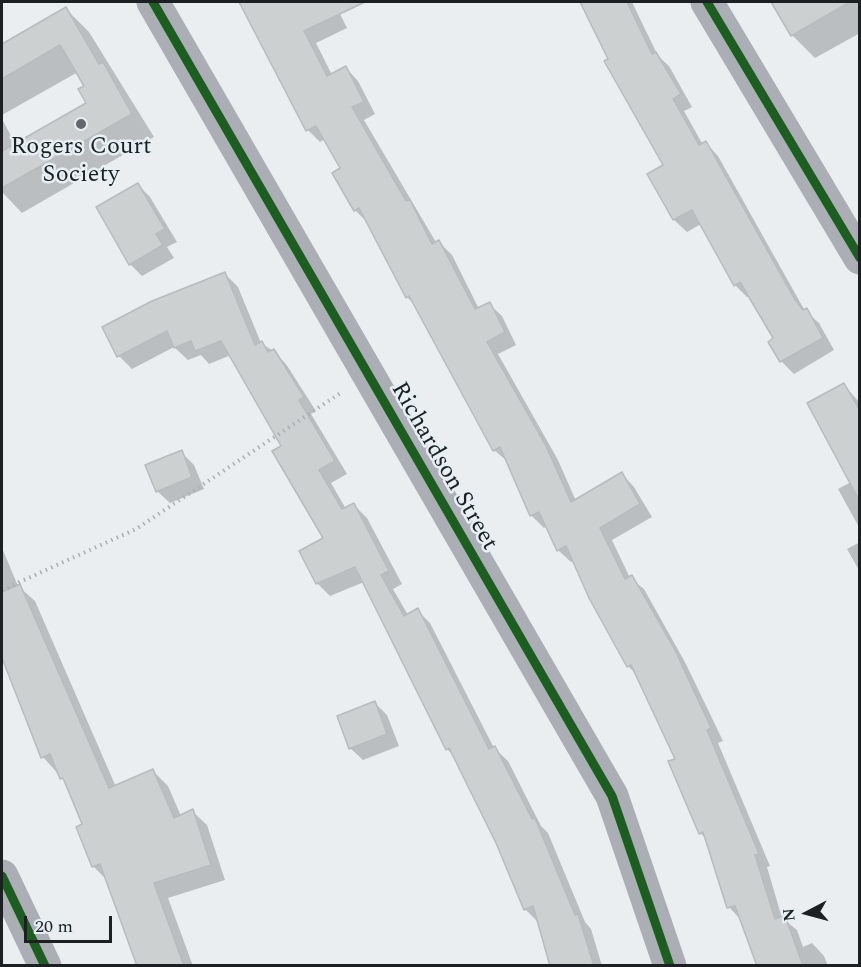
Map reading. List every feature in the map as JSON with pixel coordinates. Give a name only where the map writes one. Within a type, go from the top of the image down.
[{"type":"street","name":"Richardson Street","points":[[153,2],[612,796],[670,966]]},
{"type":"street","points":[[707,2],[860,258]]},
{"type":"street","points":[[2,876],[45,966]]},
{"type":"path","points":[[2,590],[136,529],[368,375]]},
{"type":"building","points":[[239,2],[365,2],[304,31],[327,76],[346,66],[364,102],[352,107],[406,201],[410,200],[432,244],[439,240],[475,309],[490,302],[505,332],[487,342],[546,446],[571,502],[622,472],[640,504],[600,528],[625,579],[632,575],[675,650],[711,728],[707,730],[759,854],[755,855],[775,919],[785,915],[803,966],[757,966],[735,906],[727,908],[703,832],[699,834],[668,761],[675,759],[631,665],[627,667],[589,598],[566,546],[557,551],[539,512],[530,516],[500,447],[493,451],[409,296],[406,298],[359,208],[354,211],[332,173],[340,168],[316,126],[306,131]]},
{"type":"building","points":[[580,2],[627,2],[652,54],[656,52],[681,94],[673,99],[699,145],[706,141],[794,298],[803,310],[807,308],[823,338],[780,362],[768,342],[773,338],[740,282],[734,286],[692,210],[673,220],[647,174],[663,165],[604,61],[608,59]]},
{"type":"building","points":[[771,2],[850,2],[791,36]]},
{"type":"building","name":"Rogers Court Society","points":[[66,7],[99,64],[103,62],[132,114],[2,188],[2,151],[86,103],[78,89],[84,86],[60,45],[2,79],[2,44]]},
{"type":"building","points":[[138,183],[165,229],[156,234],[163,245],[129,265],[96,207]]},
{"type":"building","points":[[225,272],[255,345],[262,341],[268,352],[274,349],[304,397],[299,400],[335,461],[319,470],[342,509],[354,503],[389,571],[381,575],[404,616],[418,608],[489,749],[495,746],[532,819],[535,818],[575,915],[578,914],[594,966],[550,966],[533,906],[524,910],[496,843],[449,748],[446,750],[355,567],[316,584],[299,551],[323,538],[272,451],[281,446],[221,341],[195,351],[191,341],[174,348],[167,331],[117,357],[102,327],[152,301]]},
{"type":"building","points":[[844,383],[860,411],[860,502],[807,403]]},
{"type":"building","points":[[182,450],[192,477],[156,492],[145,465]]},
{"type":"building","points":[[20,584],[109,788],[153,769],[174,818],[193,809],[211,865],[154,883],[184,966],[137,966],[100,864],[92,867],[76,827],[82,824],[63,778],[60,779],[50,754],[41,758],[2,658],[2,592]]},
{"type":"building","points":[[375,701],[387,734],[349,749],[337,716]]},
{"type":"cycle path","points":[[153,2],[612,796],[670,966]]},
{"type":"cycle path","points":[[707,2],[860,258]]},
{"type":"cycle path","points":[[2,876],[45,966]]},
{"type":"place","name":"Rogers Court Society","points":[[81,124]]}]
